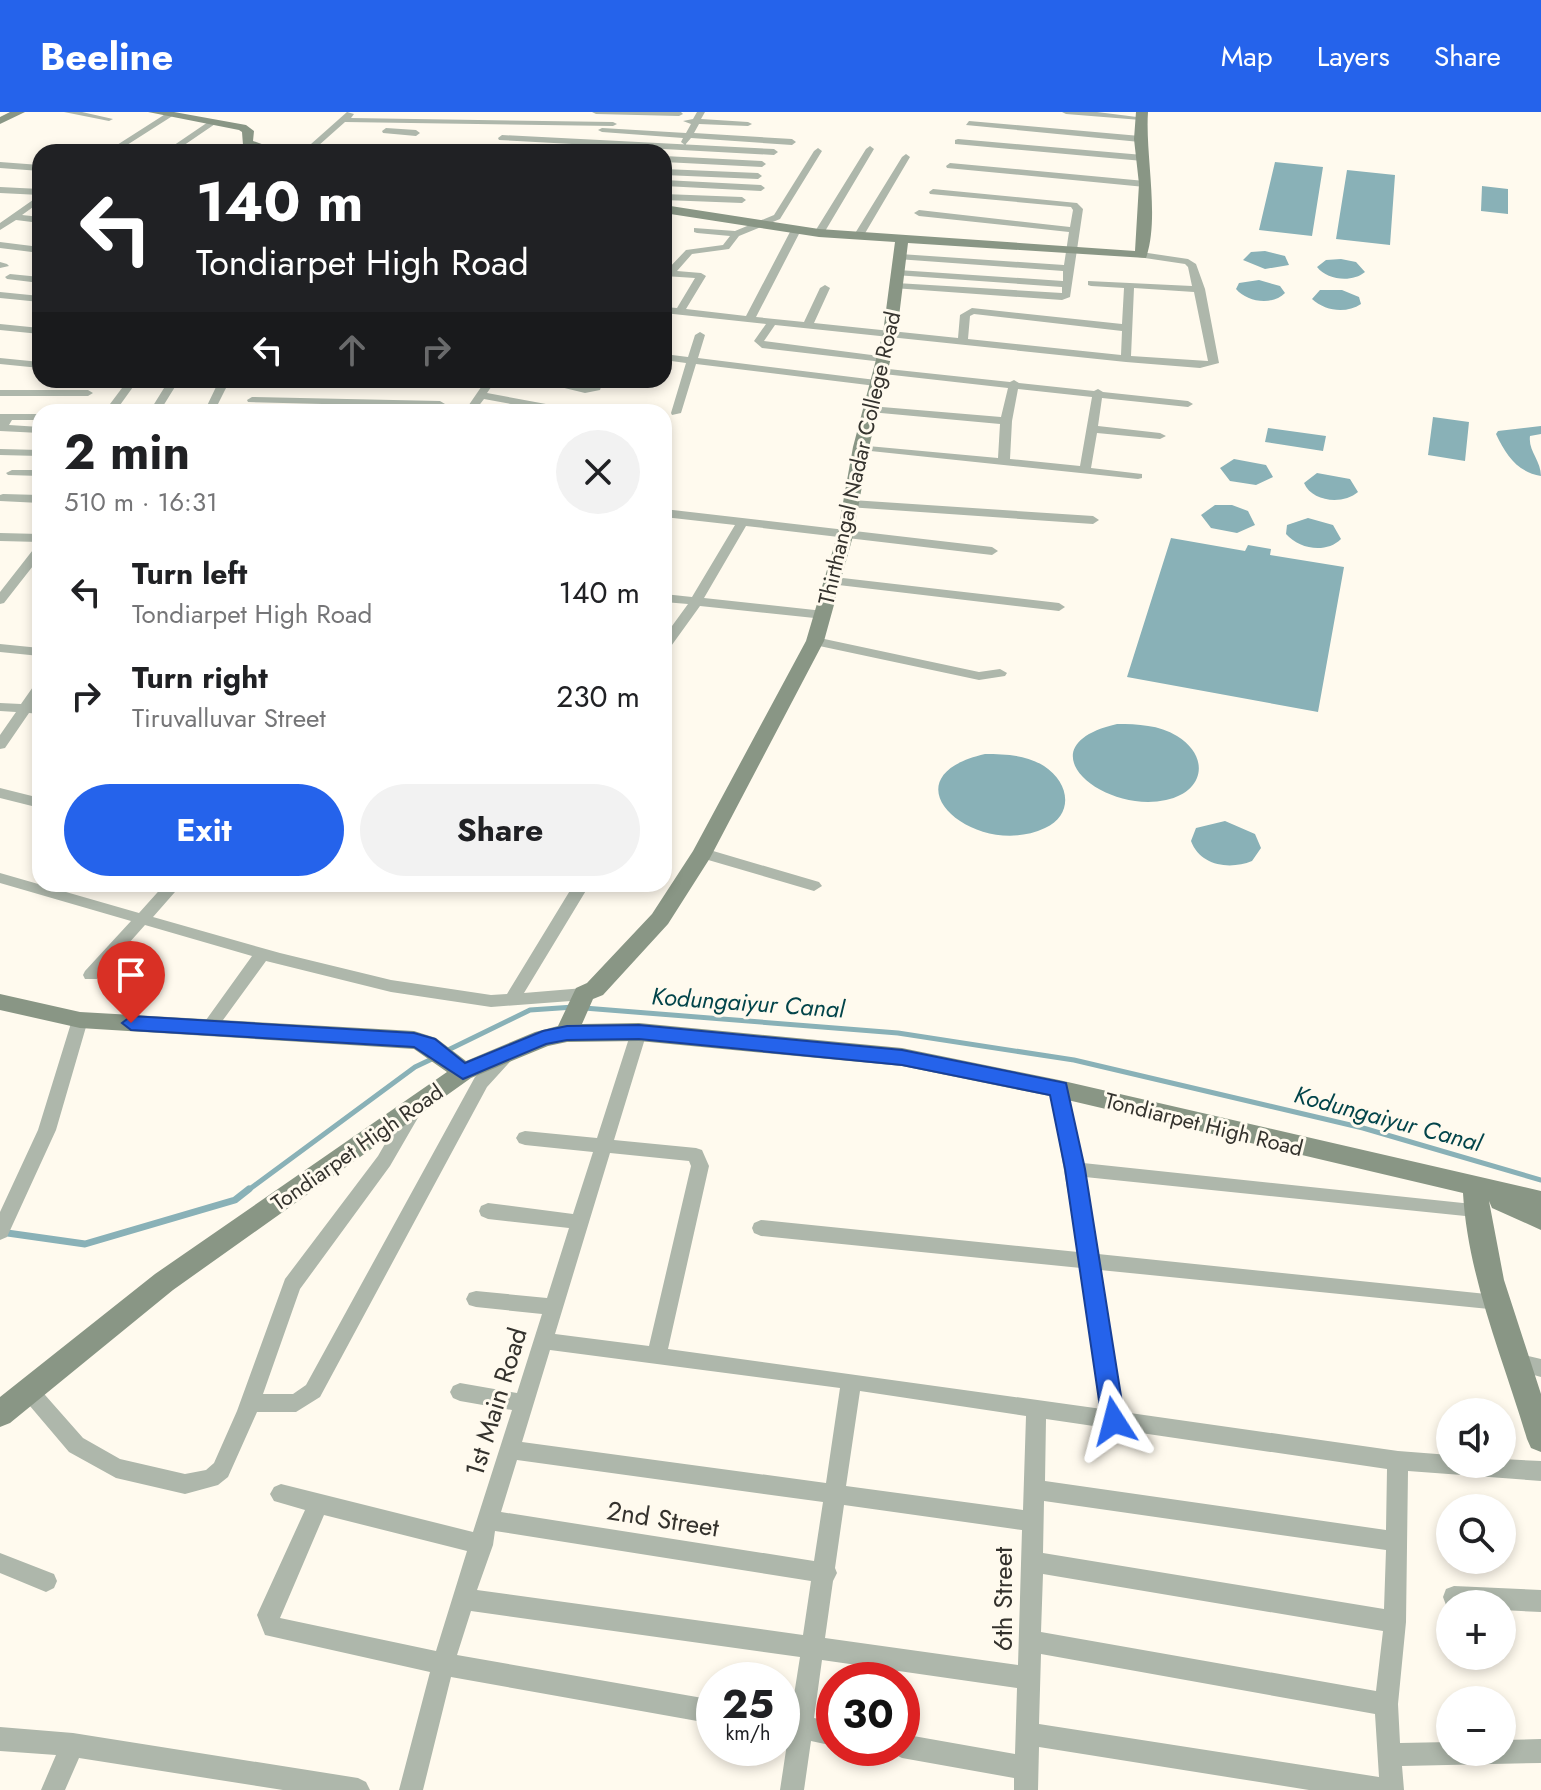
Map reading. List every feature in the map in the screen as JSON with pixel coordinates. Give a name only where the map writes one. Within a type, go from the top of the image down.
[{"type":"street","points":[[0,121],[12,112]]},
{"type":"street","points":[[68,112],[109,119]]},
{"type":"street","points":[[154,112],[242,127],[248,131],[247,143],[250,144]]},
{"type":"street","points":[[315,144],[352,112]]},
{"type":"street","points":[[596,112],[679,114]]},
{"type":"street","points":[[601,144],[622,112]]},
{"type":"street","points":[[672,166],[701,112]]},
{"type":"street","points":[[723,112],[759,114]]},
{"type":"street","points":[[1066,112],[1141,115],[1145,184],[1141,255]]},
{"type":"street","points":[[123,144],[170,115]]},
{"type":"street","points":[[665,120],[748,124]]},
{"type":"street","points":[[180,144],[214,122]]},
{"type":"street","points":[[340,123],[611,128],[792,142]]},
{"type":"street","points":[[340,123],[416,133]]},
{"type":"street","points":[[969,123],[1140,139]]},
{"type":"street","points":[[536,127],[611,128]]},
{"type":"street","points":[[502,138],[560,144]]},
{"type":"street","points":[[958,142],[1143,158]]},
{"type":"street","points":[[672,148],[774,152]]},
{"type":"street","points":[[819,233],[870,149]]},
{"type":"street","points":[[697,230],[736,234],[767,224],[777,217],[818,151]]},
{"type":"street","points":[[859,235],[906,157]]},
{"type":"street","points":[[672,160],[762,164]]},
{"type":"street","points":[[0,165],[32,167]]},
{"type":"street","points":[[950,166],[1145,184]]},
{"type":"street","points":[[672,172],[758,176]]},
{"type":"street","points":[[672,185],[761,188]]},
{"type":"street","points":[[0,190],[32,192]]},
{"type":"street","points":[[898,272],[1059,297],[1067,295],[1069,250],[1078,209],[1071,204],[933,192]]},
{"type":"street","points":[[672,197],[742,200]]},
{"type":"street","points":[[0,227],[32,202]]},
{"type":"street","points":[[672,210],[819,233],[1141,255],[1191,264],[1200,289],[1214,363],[1200,365],[1126,359],[672,310]]},
{"type":"street","points":[[919,213],[1072,230]]},
{"type":"street","points":[[14,217],[32,219]]},
{"type":"street","points":[[750,318],[796,230]]},
{"type":"street","points":[[672,268],[684,255],[726,247],[736,234]]},
{"type":"street","name":"Thirthangal Nadar College Road","points":[[578,1011],[660,919],[703,853],[815,641],[845,536],[861,447],[890,333],[902,238]]},
{"type":"street","points":[[0,245],[32,249]]},
{"type":"street","points":[[898,272],[1068,268]]},
{"type":"street","points":[[672,274],[701,276],[680,311]]},
{"type":"street","points":[[10,277],[32,279]]},
{"type":"street","points":[[1091,283],[1200,289]]},
{"type":"street","points":[[1126,359],[1129,286]]},
{"type":"street","points":[[808,324],[825,288]]},
{"type":"street","points":[[0,295],[32,298]]},
{"type":"street","points":[[963,342],[965,315],[972,311],[1127,328]]},
{"type":"street","points":[[773,320],[759,341],[762,345],[879,371]]},
{"type":"street","points":[[0,327],[32,330]]},
{"type":"street","points":[[676,413],[700,335]]},
{"type":"street","points":[[672,358],[1014,383],[1188,404]]},
{"type":"street","points":[[0,361],[32,364]]},
{"type":"street","points":[[1004,462],[1006,421],[1014,383]]},
{"type":"street","points":[[475,404],[486,388]]},
{"type":"street","points":[[1085,470],[1098,392]]},
{"type":"street","points":[[0,393],[88,393]]},
{"type":"street","points":[[481,395],[530,404]]},
{"type":"street","points":[[252,400],[319,404]]},
{"type":"street","points":[[870,409],[1006,421]]},
{"type":"street","points":[[32,417],[4,417],[2,428],[32,430]]},
{"type":"street","points":[[1091,429],[1160,436]]},
{"type":"street","points":[[861,447],[1138,476]]},
{"type":"street","points":[[0,452],[32,453]]},
{"type":"street","points":[[12,473],[32,473]]},
{"type":"street","points":[[3,498],[32,499]]},
{"type":"street","points":[[852,504],[1093,520]]},
{"type":"street","points":[[672,514],[992,551]]},
{"type":"street","points":[[672,635],[695,603],[742,523]]},
{"type":"street","points":[[0,537],[32,538]]},
{"type":"street","points":[[0,600],[32,559]]},
{"type":"street","points":[[834,581],[1059,607]]},
{"type":"street","points":[[672,599],[824,615]]},
{"type":"street","points":[[815,641],[979,676],[1000,673]]},
{"type":"street","points":[[0,648],[32,651]]},
{"type":"street","points":[[0,707],[32,709]]},
{"type":"street","points":[[0,745],[32,710]]},
{"type":"street","points":[[0,793],[32,801]]},
{"type":"street","points":[[703,853],[814,886]]},
{"type":"street","points":[[0,878],[32,887]]},
{"type":"street","points":[[48,892],[262,954],[391,986],[491,1001],[512,999],[578,1011]]},
{"type":"street","points":[[91,975],[167,892]]},
{"type":"street","points":[[512,999],[577,892]]},
{"type":"street","points":[[209,1027],[262,954]]},
{"type":"street","points":[[0,1002],[80,1020],[414,1040],[428,1044],[459,1068]]},
{"type":"street","name":"Tondiarpet High Road","points":[[0,1414],[31,1393],[164,1282],[414,1109],[459,1068],[515,1048],[578,1011],[639,1032],[902,1057],[1059,1089],[1475,1199],[1541,1220]]},
{"type":"street","points":[[2,1227],[47,1130],[80,1020]]},
{"type":"street","name":"1st Main Road","points":[[411,1790],[443,1664],[639,1032]]},
{"type":"street","points":[[249,1403],[296,1403],[313,1391],[481,1082],[515,1048]]},
{"type":"street","points":[[1059,1089],[1075,1169],[1114,1421]]},
{"type":"street","points":[[31,1393],[76,1445],[116,1468],[185,1484],[211,1478],[221,1470],[292,1285],[384,1161],[414,1109]]},
{"type":"street","points":[[525,1138],[696,1155],[700,1166],[656,1357]]},
{"type":"street","points":[[1075,1169],[1475,1199],[1499,1302],[1530,1366],[1541,1439]]},
{"type":"street","name":"Tondiarpet High Road","points":[[1475,1199],[1541,1201]]},
{"type":"street","points":[[488,1211],[581,1222]]},
{"type":"street","points":[[761,1228],[1499,1302]]},
{"type":"street","points":[[476,1299],[554,1307]]},
{"type":"street","points":[[543,1341],[851,1381],[1398,1461],[1541,1471]]},
{"type":"street","points":[[800,1699],[814,1651],[851,1381]]},
{"type":"street","points":[[460,1392],[524,1403]]},
{"type":"street","name":"6th Street","points":[[1026,1779],[1036,1409]]},
{"type":"street","points":[[509,1450],[1031,1521]]},
{"type":"street","points":[[1392,1790],[1386,1704],[1395,1622],[1398,1461]]},
{"type":"street","points":[[1032,1489],[1398,1542]]},
{"type":"street","points":[[281,1494],[482,1545]]},
{"type":"street","points":[[319,1503],[268,1615],[269,1624],[443,1664],[696,1709]]},
{"type":"street","name":"2nd Street","points":[[490,1520],[826,1573]]},
{"type":"street","points":[[1033,1562],[1395,1622]]},
{"type":"street","points":[[0,1563],[46,1581]]},
{"type":"street","points":[[465,1599],[814,1651],[1030,1678]]},
{"type":"street","points":[[1516,1600],[1541,1601]]},
{"type":"street","points":[[1032,1641],[1386,1704]]},
{"type":"street","points":[[1028,1734],[1385,1790]]},
{"type":"street","points":[[0,1739],[73,1745],[295,1786],[358,1790]]},
{"type":"street","points":[[53,1790],[73,1745]]},
{"type":"street","points":[[920,1751],[1026,1779]]},
{"type":"street","points":[[1391,1755],[1541,1751]]},
{"type":"street","points":[[792,1766],[792,1790]]},
{"type":"water","points":[[1275,162],[1323,167],[1312,236],[1259,230]]},
{"type":"water","points":[[1347,170],[1395,175],[1390,245],[1336,239]]},
{"type":"water","points":[[1482,186],[1508,189],[1508,214],[1481,211]]},
{"type":"water","points":[[1265,251],[1285,256],[1289,265],[1265,269],[1243,260],[1251,252]]},
{"type":"water","points":[[1326,260],[1356,262],[1365,272],[1353,278],[1340,278],[1327,275],[1317,267]]},
{"type":"water","points":[[1259,280],[1280,286],[1285,293],[1273,300],[1260,301],[1246,297],[1236,289],[1239,283]]},
{"type":"water","points":[[1320,290],[1342,290],[1359,297],[1361,304],[1342,310],[1329,308],[1312,299]]},
{"type":"water","points":[[1433,417],[1469,422],[1465,461],[1428,455]]},
{"type":"water","points":[[1541,426],[1541,434],[1530,436],[1530,441],[1541,476],[1525,471],[1513,461],[1496,434],[1498,431]]},
{"type":"water","points":[[1268,428],[1326,436],[1323,451],[1265,442]]},
{"type":"water","points":[[1234,459],[1266,465],[1273,477],[1256,485],[1230,481],[1220,468]]},
{"type":"water","points":[[1317,473],[1350,479],[1358,492],[1344,499],[1321,498],[1304,483]]},
{"type":"water","points":[[1215,505],[1232,505],[1248,511],[1255,525],[1237,533],[1211,528],[1201,515]]},
{"type":"water","points":[[1308,518],[1333,525],[1341,539],[1328,547],[1313,548],[1298,543],[1286,534],[1287,525]]},
{"type":"water","points":[[1171,538],[1245,551],[1248,545],[1271,549],[1270,555],[1344,567],[1318,712],[1127,677]]},
{"type":"water","points":[[1117,724],[1156,727],[1188,744],[1198,763],[1195,782],[1179,796],[1142,802],[1097,788],[1082,776],[1073,761],[1075,747],[1089,734]]},
{"type":"water","points":[[985,754],[1023,757],[1052,773],[1059,780],[1065,798],[1061,815],[1055,822],[1018,835],[991,834],[968,825],[949,812],[939,797],[940,780],[955,765]]},
{"type":"water","points":[[1225,821],[1255,834],[1261,848],[1252,861],[1234,865],[1217,864],[1208,861],[1195,849],[1191,841],[1196,828]]},
{"type":"waterway","name":"Kodungaiyur Canal","points":[[446,1051],[530,1010],[574,1007]]},
{"type":"waterway","name":"Kodungaiyur Canal","points":[[584,1008],[898,1033],[1074,1060],[1363,1128],[1541,1180]]},
{"type":"waterway","name":"Kodungaiyur Canal","points":[[247,1191],[415,1067],[434,1058]]},
{"type":"waterway","name":"Kodungaiyur Canal","points":[[0,1232],[85,1244],[235,1200],[249,1189]]},
{"type":"route","points":[[131,1023],[414,1040],[428,1044],[463,1072],[543,1038],[567,1033],[639,1032],[902,1057],[1059,1089],[1075,1169],[1114,1421]]}]
